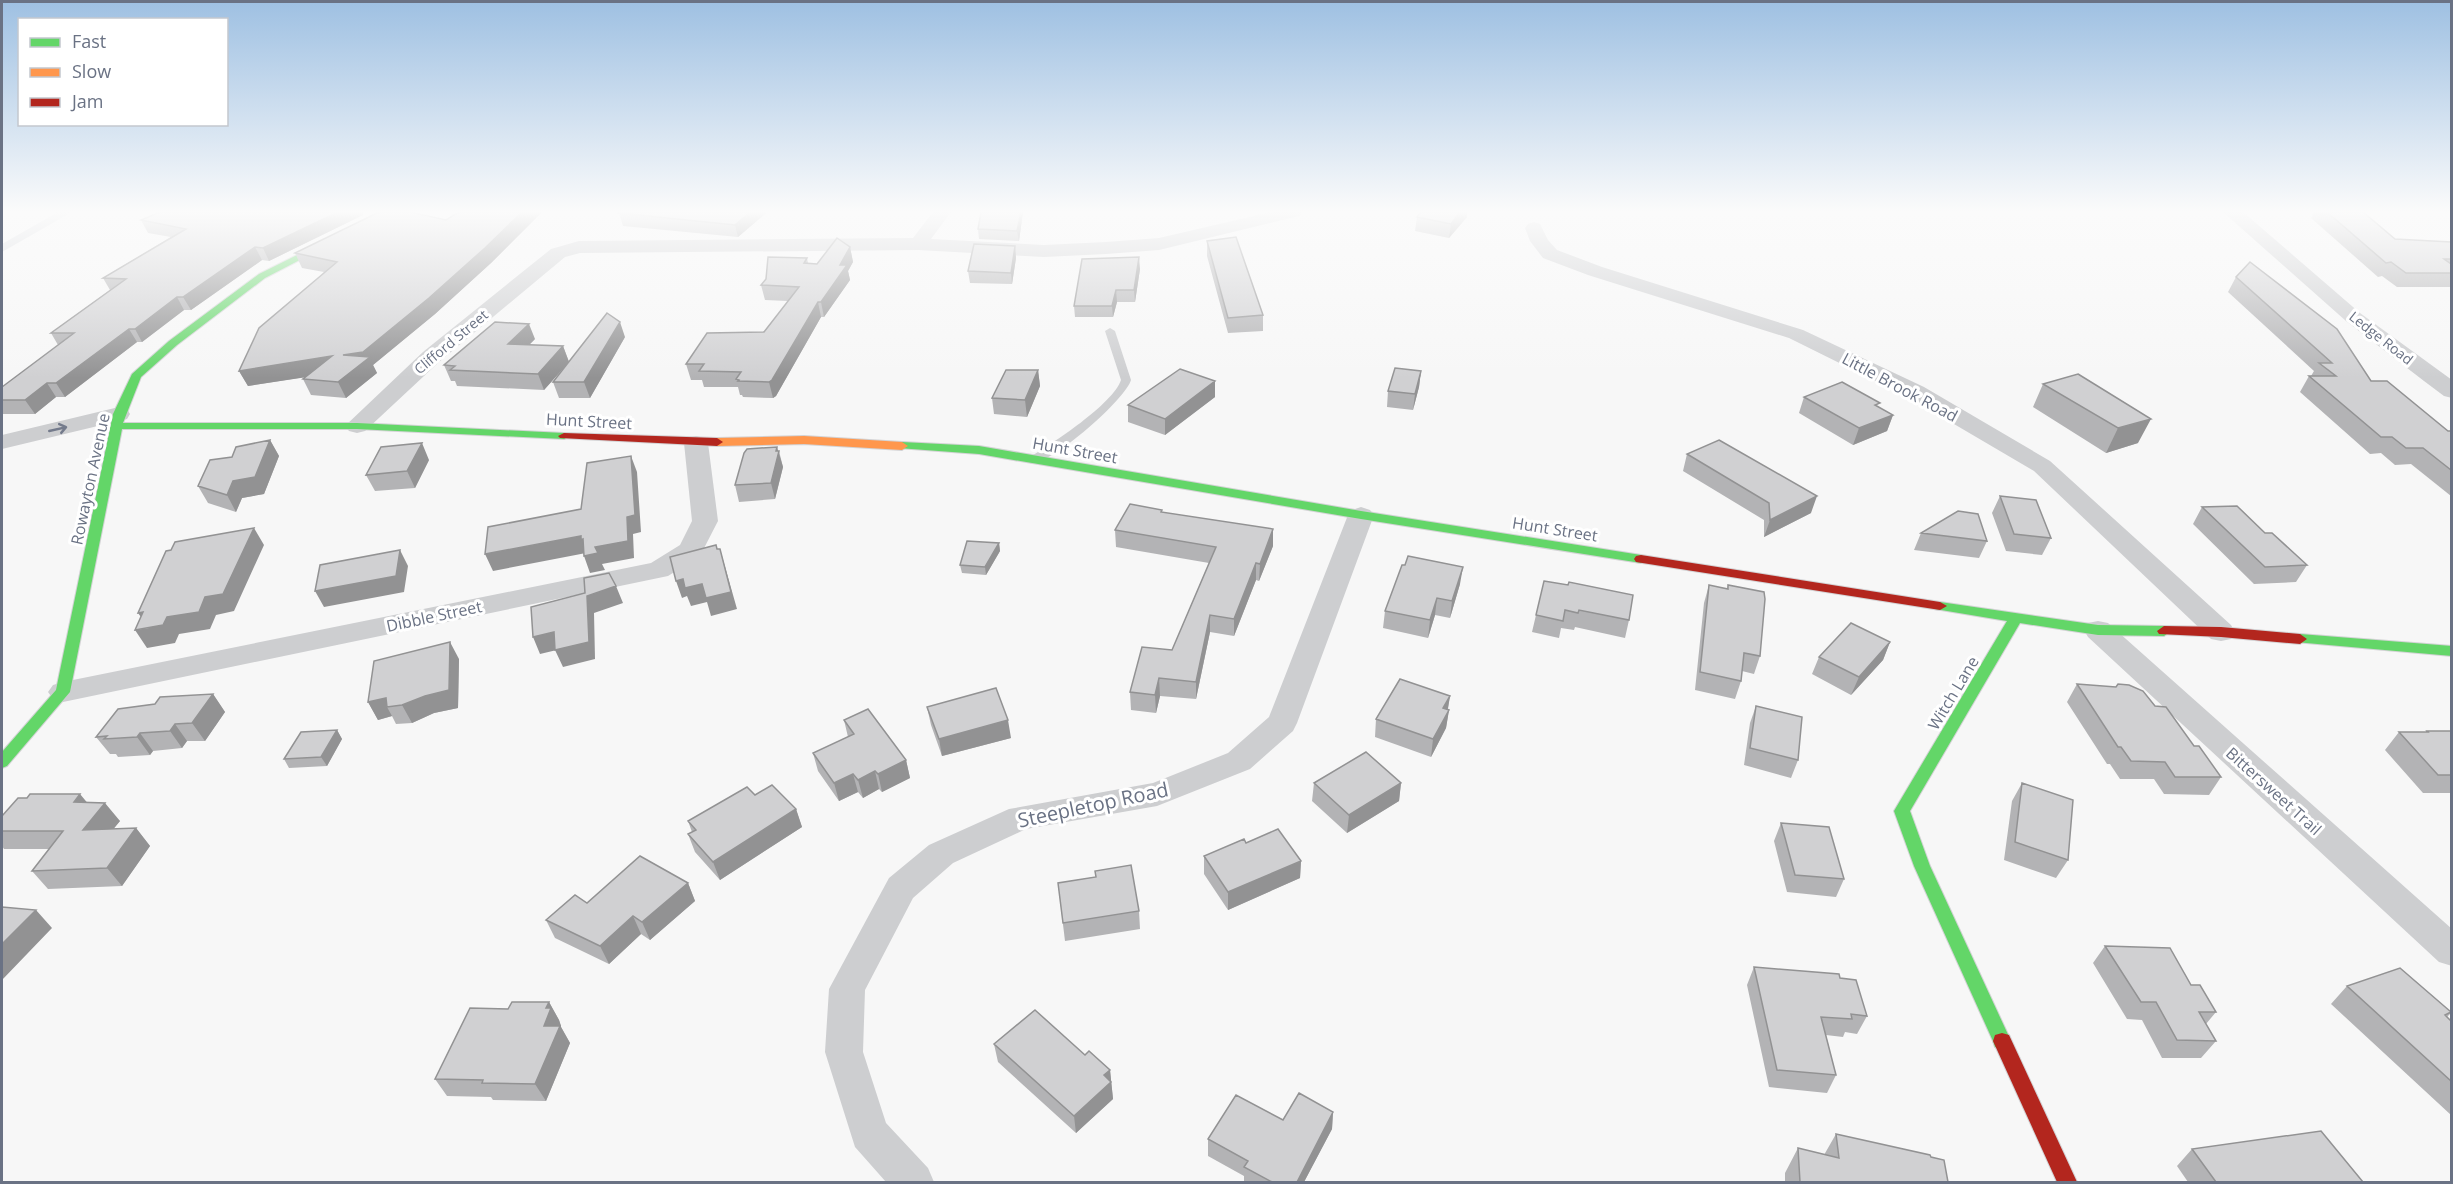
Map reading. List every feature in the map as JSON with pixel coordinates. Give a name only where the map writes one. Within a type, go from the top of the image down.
[{"type":"street","name":"Rowayton Avenue","points":[[2,762],[63,692],[119,420],[136,376],[173,342],[253,283],[284,267]]},
{"type":"street","name":"Clifford Street","points":[[357,426],[431,357],[540,267]]},
{"type":"street","name":"Little Brook Road","points":[[1585,267],[1796,334],[1916,392],[2042,466],[2221,632]]},
{"type":"street","name":"Ledge Road","points":[[2294,267],[2352,316],[2451,391]]},
{"type":"street","name":"Hunt Street","points":[[119,420],[357,426],[696,443],[804,440],[979,450],[1361,515],[2016,618]]},
{"type":"street","points":[[2,442],[119,420]]},
{"type":"street","name":"Dibble Street","points":[[63,692],[659,570],[691,550],[705,521],[696,443]]},
{"type":"street","name":"Steepletop Road","points":[[913,1182],[869,1134],[844,1052],[847,989],[901,888],[941,854],[1020,818],[1157,794],[1239,761],[1282,723],[1361,515]]},
{"type":"street","points":[[2016,618],[2098,630],[2221,632],[2451,651]]},
{"type":"street","name":"Witch Lane","points":[[2016,618],[1902,811],[1922,866],[2067,1182]]},
{"type":"street","name":"Bittersweet Trail","points":[[2098,630],[2451,951]]},
{"type":"lane","points":[[1034,460],[1065,440],[1115,398],[1124,387],[1126,380],[1110,331]]},
{"type":"building","points":[[121,267],[226,267],[183,297],[177,297],[135,329],[129,329],[56,383],[47,383],[25,400],[2,400],[2,387],[74,333],[51,333],[126,279],[103,278]]},
{"type":"building","points":[[331,267],[463,267],[363,352],[343,355],[370,357],[338,382],[303,379],[332,356],[239,371],[259,328]]},
{"type":"building","points":[[767,267],[845,267],[821,302],[818,302],[769,382],[738,381],[736,379],[741,372],[699,371],[704,364],[686,364],[707,333],[764,332],[799,287],[761,285],[766,279]]},
{"type":"building","points":[[969,267],[1012,267],[1011,273],[968,271]]},
{"type":"building","points":[[1081,267],[1137,267],[1134,290],[1116,290],[1112,306],[1074,306]]},
{"type":"building","points":[[1214,267],[1246,267],[1263,315],[1228,318]]},
{"type":"building","points":[[2245,267],[2257,267],[2337,329],[2371,381],[2387,381],[2448,431],[2451,431],[2451,470],[2423,448],[2406,448],[2392,437],[2381,437],[2309,376],[2336,376],[2319,363],[2332,363],[2236,277]]},
{"type":"building","points":[[2398,267],[2451,267],[2451,273],[2406,273]]},
{"type":"building","points":[[607,313],[620,322],[584,382],[553,382]]},
{"type":"building","points":[[495,322],[529,324],[508,344],[563,346],[538,374],[450,370],[455,366],[444,365]]},
{"type":"building","points":[[1395,368],[1421,371],[1415,394],[1388,391]]},
{"type":"building","points":[[1180,369],[1215,381],[1165,419],[1128,405]]},
{"type":"building","points":[[1006,370],[1038,370],[1025,400],[992,398]]},
{"type":"building","points":[[2078,374],[2151,419],[2118,428],[2043,384]]},
{"type":"building","points":[[1842,382],[1880,403],[1875,405],[1893,415],[1859,428],[1804,397]]},
{"type":"building","points":[[270,440],[255,477],[233,481],[227,495],[198,486],[210,460],[232,457],[236,447]]},
{"type":"building","points":[[1719,440],[1817,496],[1770,520],[1769,503],[1687,454]]},
{"type":"building","points":[[422,443],[407,471],[366,475],[381,447]]},
{"type":"building","points":[[777,447],[776,451],[779,451],[771,483],[735,485],[747,449]]},
{"type":"building","points":[[631,456],[635,515],[627,517],[628,541],[595,547],[598,553],[584,556],[581,536],[485,554],[488,527],[581,509],[587,463]]},
{"type":"building","points":[[2000,496],[2036,500],[2051,538],[2014,534]]},
{"type":"building","points":[[1130,504],[1162,510],[1161,512],[1273,529],[1260,564],[1256,563],[1234,619],[1210,615],[1196,682],[1159,678],[1155,695],[1130,692],[1142,647],[1172,650],[1216,547],[1115,530]]},
{"type":"building","points":[[2237,506],[2265,533],[2272,533],[2307,565],[2265,567],[2202,507]]},
{"type":"building","points":[[1958,511],[1978,514],[1987,541],[1921,533]]},
{"type":"building","points":[[254,528],[223,594],[205,597],[199,612],[167,617],[163,625],[135,630],[143,612],[138,613],[166,551],[171,550],[175,542]]},
{"type":"building","points":[[967,541],[999,543],[985,567],[960,565]]},
{"type":"building","points":[[716,545],[717,549],[720,549],[731,592],[706,598],[702,584],[685,588],[683,579],[676,581],[670,557]]},
{"type":"building","points":[[400,550],[396,576],[315,591],[320,565]]},
{"type":"building","points":[[1408,556],[1463,567],[1452,601],[1437,598],[1430,620],[1385,611],[1402,565],[1405,565]]},
{"type":"building","points":[[609,573],[616,586],[587,596],[589,642],[555,650],[554,632],[533,637],[531,607],[585,593],[584,578]]},
{"type":"building","points":[[1544,581],[1568,585],[1569,582],[1633,595],[1629,620],[1579,610],[1578,613],[1565,610],[1563,621],[1536,615]]},
{"type":"building","points":[[1709,585],[1728,589],[1728,585],[1764,592],[1760,656],[1744,653],[1741,681],[1700,672]]},
{"type":"building","points":[[1851,623],[1890,642],[1859,677],[1819,657]]},
{"type":"building","points":[[450,642],[449,690],[402,705],[387,707],[386,698],[368,702],[374,661]]},
{"type":"building","points":[[1400,679],[1450,696],[1443,708],[1449,710],[1433,739],[1376,719]]},
{"type":"building","points":[[2077,684],[2116,687],[2118,684],[2129,685],[2143,691],[2155,706],[2166,707],[2194,746],[2199,746],[2221,777],[2175,777],[2165,762],[2131,761],[2121,747],[2118,747]]},
{"type":"building","points":[[996,688],[1008,720],[939,739],[927,707]]},
{"type":"building","points":[[213,694],[192,723],[175,724],[170,731],[140,733],[137,737],[104,739],[107,736],[96,737],[118,709],[155,704],[160,697]]},
{"type":"building","points":[[1756,706],[1802,717],[1798,760],[1750,748]]},
{"type":"building","points":[[868,709],[906,760],[878,774],[875,771],[858,780],[853,774],[834,783],[813,753],[854,734],[844,720]]},
{"type":"building","points":[[337,730],[321,757],[284,759],[301,732]]},
{"type":"building","points":[[2451,731],[2451,775],[2438,775],[2399,732]]},
{"type":"building","points":[[1366,752],[1401,783],[1349,815],[1314,783]]},
{"type":"building","points":[[2022,783],[2073,800],[2068,860],[2015,842]]},
{"type":"building","points":[[772,785],[796,809],[713,862],[688,834],[696,830],[688,821],[747,787],[755,795]]},
{"type":"building","points":[[30,794],[80,794],[74,802],[105,803],[83,830],[136,828],[107,868],[32,871],[63,831],[2,831],[2,816],[18,798],[27,798]]},
{"type":"building","points":[[1781,823],[1829,827],[1844,879],[1795,875]]},
{"type":"building","points":[[1278,829],[1301,861],[1228,892],[1204,856],[1244,839],[1246,843]]},
{"type":"building","points":[[640,856],[688,883],[642,922],[633,916],[600,946],[546,920],[575,895],[587,903]]},
{"type":"building","points":[[1131,865],[1139,911],[1063,923],[1058,883],[1096,877],[1095,871]]},
{"type":"building","points":[[2,907],[36,910],[2,944]]},
{"type":"building","points":[[2105,946],[2170,948],[2191,985],[2200,985],[2216,1012],[2199,1012],[2216,1041],[2177,1040],[2156,1002],[2141,1002]]},
{"type":"building","points":[[1754,967],[1839,974],[1840,978],[1856,980],[1867,1016],[1851,1014],[1852,1019],[1821,1017],[1836,1075],[1777,1070]]},
{"type":"building","points":[[2400,968],[2451,1012],[2445,1015],[2451,1021],[2451,1081],[2347,986]]},
{"type":"building","points":[[512,1002],[549,1002],[546,1008],[551,1008],[544,1026],[560,1026],[535,1084],[435,1079],[470,1008],[508,1009]]},
{"type":"building","points":[[1035,1010],[1085,1055],[1089,1051],[1110,1070],[1104,1075],[1111,1082],[1074,1116],[994,1044]]},
{"type":"building","points":[[1299,1093],[1333,1112],[1297,1182],[1272,1182],[1244,1167],[1248,1161],[1208,1139],[1236,1095],[1283,1120]]},
{"type":"building","points":[[2321,1131],[2363,1182],[2216,1182],[2192,1149]]},
{"type":"building","points":[[1836,1134],[1944,1160],[1948,1182],[1800,1182],[1798,1148],[1839,1158]]},
{"type":"traffic: fast","points":[[2,762],[63,692],[119,414],[136,376],[173,343],[262,276],[279,267]]},
{"type":"traffic: fast","points":[[119,426],[357,426],[564,436]]},
{"type":"traffic: fast","points":[[902,446],[979,450],[1361,515],[1641,559]]},
{"type":"traffic: fast","points":[[1940,606],[2016,618]]},
{"type":"traffic: fast","points":[[2002,1041],[1922,866],[1902,811],[2016,618],[2098,630],[2164,631]]},
{"type":"traffic: fast","points":[[2300,639],[2452,651]]},
{"type":"traffic: slow","points":[[717,442],[804,440],[902,446]]},
{"type":"traffic: jam","points":[[564,436],[717,442]]},
{"type":"traffic: jam","points":[[1641,559],[1940,606]]},
{"type":"traffic: jam","points":[[2164,631],[2221,632],[2300,639]]},
{"type":"traffic: jam","points":[[2002,1041],[2067,1182]]}]
